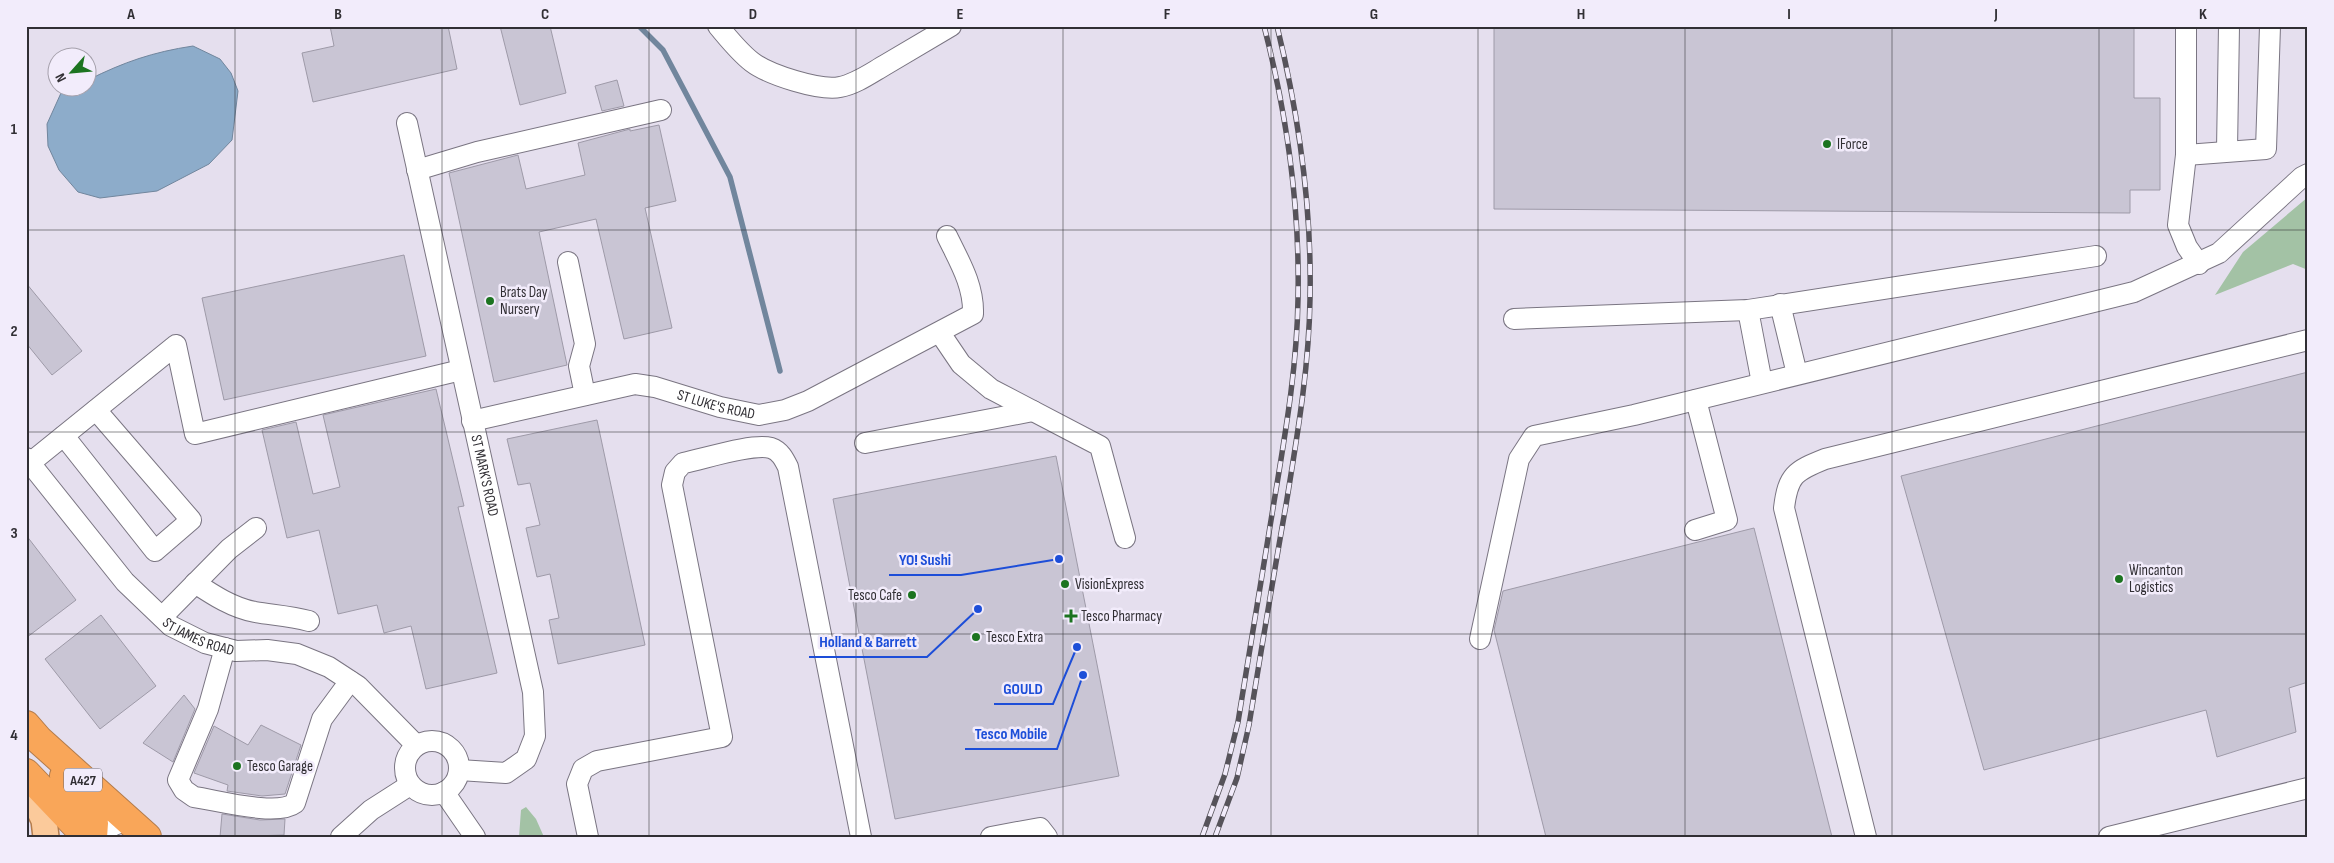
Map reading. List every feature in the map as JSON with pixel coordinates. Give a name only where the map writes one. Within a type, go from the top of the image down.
[{"type":"highway","name":"A427","points":[[33,732],[136,828]]},
{"type":"highway","points":[[33,732],[91,817],[94,824],[93,837]]},
{"type":"highway","name":"A427","points":[[26,773],[87,837]]},
{"type":"main road","points":[[26,783],[44,820],[46,837]]},
{"type":"street","points":[[718,26],[753,63],[781,75],[829,88],[842,87],[863,78],[951,26]]},
{"type":"street","points":[[2186,26],[2186,155],[2178,224],[2188,248],[2199,264]]},
{"type":"street","points":[[2227,150],[2229,26]]},
{"type":"street","points":[[2186,155],[2227,150],[2266,149],[2270,26]]},
{"type":"street","points":[[417,170],[477,152],[661,110]]},
{"type":"street","name":"ST MARK'S ROAD","points":[[406,123],[533,692],[536,727],[535,736],[526,759],[506,773],[459,770]]},
{"type":"street","points":[[1480,639],[1519,459],[1534,436],[1634,415],[2134,292],[2199,264],[2219,253],[2306,171]]},
{"type":"street","name":"ST LUKE'S ROAD","points":[[472,421],[635,384],[655,387],[720,407],[759,415],[798,406],[973,314],[974,298],[966,274],[947,236]]},
{"type":"street","points":[[1514,319],[1748,310],[2096,256]]},
{"type":"street","points":[[568,262],[586,344],[579,366],[585,395]]},
{"type":"street","points":[[1780,304],[1797,374]]},
{"type":"street","points":[[1748,310],[1762,383]]},
{"type":"street","points":[[940,333],[961,364],[990,389],[1100,446],[1125,538]]},
{"type":"street","points":[[1866,837],[1784,508],[1787,487],[1801,468],[1825,459],[2308,340]]},
{"type":"street","points":[[28,461],[64,436],[176,345],[195,434],[461,370]]},
{"type":"street","points":[[1695,530],[1727,520],[1696,400]]},
{"type":"street","points":[[64,436],[155,551],[191,520],[96,410]]},
{"type":"street","points":[[865,443],[1033,411]]},
{"type":"street","points":[[588,837],[577,784],[583,769],[598,761],[722,737],[672,486],[675,472],[683,463],[757,447],[772,448],[782,455],[788,467],[861,837]]},
{"type":"street","name":"ST JAMES ROAD","points":[[28,461],[125,582],[171,626],[205,643],[236,651],[267,650],[297,654],[329,667],[385,712],[416,745]]},
{"type":"street","points":[[162,617],[229,549],[256,528]]},
{"type":"street","points":[[195,583],[216,597],[253,612],[289,616],[309,621]]},
{"type":"street","points":[[225,648],[208,710],[178,780],[184,790],[194,797],[276,809],[291,807],[295,804],[322,719],[350,682]]},
{"type":"street","points":[[433,740],[449,747],[455,753],[459,770],[454,784],[444,792],[431,795],[422,794],[410,785],[404,766],[410,750],[416,745],[433,740]]},
{"type":"street","points":[[341,837],[371,810],[410,785]]},
{"type":"street","points":[[2109,837],[2308,788]]},
{"type":"street","points":[[444,792],[475,837]]},
{"type":"street","points":[[99,837],[112,826],[136,828]]},
{"type":"street","points":[[991,837],[1040,828],[1048,837]]},
{"type":"green space","points":[[2308,197],[2308,270],[2293,264],[2215,295],[2243,252]]},
{"type":"green space","points":[[526,807],[536,819],[544,837],[519,837],[521,810]]},
{"type":"water","points":[[193,46],[220,59],[231,73],[238,91],[232,140],[209,164],[157,191],[100,198],[78,192],[59,170],[48,146],[47,124],[59,98],[98,98],[98,75],[126,63],[165,51]]},
{"type":"building","points":[[330,26],[448,26],[457,69],[313,102],[302,53],[334,46]]},
{"type":"building","points":[[500,26],[550,26],[566,93],[520,105]]},
{"type":"building","name":"IForce","points":[[1494,26],[2134,26],[2134,98],[2160,98],[2160,190],[2130,190],[2130,213],[1494,209]]},
{"type":"building","points":[[617,80],[624,106],[602,111],[595,86]]},
{"type":"building","points":[[659,125],[676,201],[645,208],[672,328],[624,339],[596,219],[539,232],[567,365],[494,382],[449,173],[518,155],[526,189],[585,175],[578,143],[630,129],[630,131]]},
{"type":"building","points":[[404,255],[426,356],[224,400],[202,298]]},
{"type":"building","points":[[26,283],[82,351],[52,375],[26,343]]},
{"type":"building","name":"Wincanton Logistics","points":[[2308,372],[2308,682],[2289,688],[2296,732],[2217,757],[2206,710],[1984,770],[1901,476]]},
{"type":"building","points":[[436,389],[464,506],[458,507],[497,673],[426,689],[411,626],[384,633],[377,605],[338,614],[319,530],[287,538],[262,430],[296,422],[313,494],[340,487],[323,415]]},
{"type":"building","points":[[597,420],[645,645],[558,664],[549,620],[559,618],[550,574],[537,577],[526,528],[540,525],[530,483],[518,485],[507,439]]},
{"type":"building","name":"Tesco Extra","points":[[1056,456],[1119,776],[895,819],[833,499]]},
{"type":"building","points":[[1754,528],[1832,837],[1546,837],[1494,630],[1503,591]]},
{"type":"building","points":[[26,535],[76,600],[26,638]]},
{"type":"building","points":[[101,615],[156,686],[100,729],[45,659]]},
{"type":"building","points":[[184,695],[195,709],[173,762],[143,743]]},
{"type":"building","points":[[261,725],[301,745],[285,794],[262,796],[227,791],[228,785],[194,773],[214,726],[248,745]]},
{"type":"building","points":[[222,814],[260,820],[285,819],[284,835],[220,837]]},
{"type":"waterway","points":[[639,26],[663,50],[730,177],[780,371]]},
{"type":"railway","points":[[1202,837],[1225,774],[1238,722],[1286,427],[1297,325],[1298,265],[1294,196],[1285,127],[1264,26]]},
{"type":"railway","points":[[1215,837],[1237,778],[1249,725],[1302,403],[1309,325],[1310,265],[1306,196],[1298,128],[1277,26]]},
{"type":"place","name":"IForce","points":[[1827,144]]},
{"type":"place","name":"Brats Day Nursery","points":[[490,301]]},
{"type":"place","name":"YO! Sushi","points":[[1059,559]]},
{"type":"place","name":"Wincanton Logistics","points":[[2119,579]]},
{"type":"place","name":"VisionExpress","points":[[1065,584]]},
{"type":"place","name":"Tesco Cafe","points":[[912,595]]},
{"type":"place","name":"Holland & Barrett","points":[[978,609]]},
{"type":"place","name":"Tesco Pharmacy","points":[[1071,616]]},
{"type":"place","name":"Tesco Extra","points":[[976,637]]},
{"type":"place","name":"GOULD","points":[[1077,647]]},
{"type":"place","name":"Tesco Mobile","points":[[1083,675]]},
{"type":"place","name":"Tesco Garage","points":[[237,766]]}]
